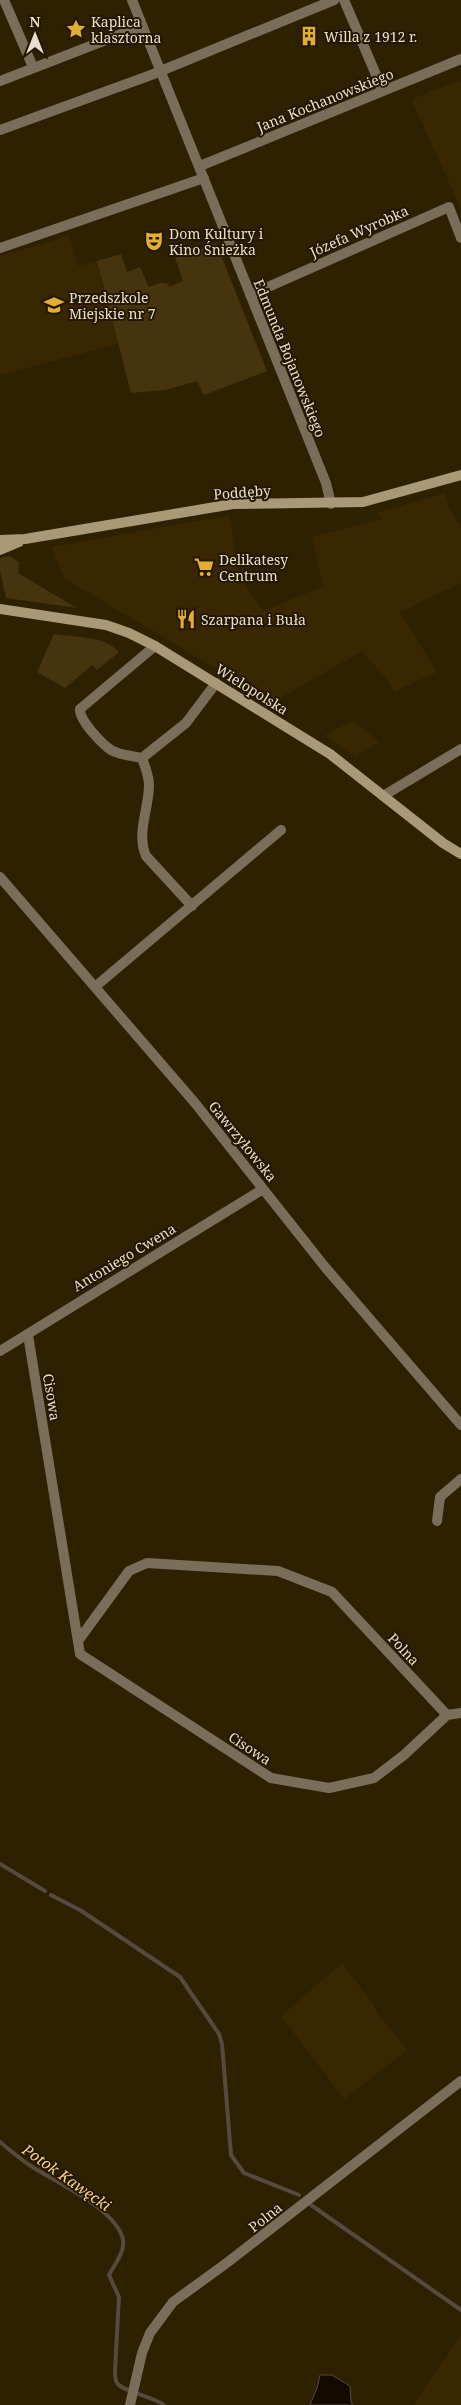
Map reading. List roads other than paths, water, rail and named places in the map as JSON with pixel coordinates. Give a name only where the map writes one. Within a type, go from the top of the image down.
[{"type":"street","points":[[4,0],[33,67]]},
{"type":"street","name":"Edmunda Bojanowskiego","points":[[132,0],[326,483],[331,504]]},
{"type":"street","points":[[0,130],[160,71],[334,0]]},
{"type":"street","points":[[344,0],[383,91]]},
{"type":"street","points":[[0,80],[142,26]]},
{"type":"street","name":"Jana Kochanowskiego","points":[[200,166],[461,59]]},
{"type":"street","points":[[0,248],[204,178]]},
{"type":"street","name":"Józefa Wyrobka","points":[[250,295],[449,206],[461,238]]},
{"type":"street","name":"Poddęby","points":[[0,540],[25,540],[233,504],[331,504],[363,502],[461,475]]},
{"type":"street","name":"Poddęby","points":[[0,550],[25,540]]},
{"type":"street","name":"Wielopolska","points":[[0,609],[106,625],[129,633],[155,646],[330,754],[443,843],[461,854]]},
{"type":"street","points":[[142,758],[111,750],[88,727],[80,714],[80,709],[155,646]]},
{"type":"street","points":[[142,758],[186,723],[216,683]]},
{"type":"street","points":[[383,796],[461,749]]},
{"type":"street","points":[[142,758],[147,770],[149,785],[141,839],[143,849],[146,856],[192,906]]},
{"type":"street","points":[[96,986],[281,830]]},
{"type":"street","name":"Gawrzyłowska","points":[[0,877],[96,986],[200,1110],[325,1267],[461,1425]]},
{"type":"street","name":"Antoniego Cwena","points":[[0,1351],[81,1299],[263,1189]]},
{"type":"street","name":"Cisowa","points":[[28,1334],[80,1654],[272,1778],[329,1788],[374,1778],[404,1755],[447,1715]]},
{"type":"street","points":[[437,1521],[440,1497],[461,1479]]},
{"type":"street","name":"Polna","points":[[78,1641],[129,1571],[147,1563],[278,1571],[332,1592],[447,1715]]},
{"type":"street","points":[[447,1715],[461,1713]]},
{"type":"street","name":"Polna","points":[[130,2404],[142,2353],[150,2333],[173,2302],[288,2216],[461,2081]]},
{"type":"waterway","points":[[0,1864],[45,1891]]},
{"type":"waterway","points":[[51,1895],[80,1910],[180,1977],[219,2034],[222,2044],[231,2155],[244,2173],[299,2195]]},
{"type":"waterway","name":"Potok Kawęcki","points":[[0,2142],[27,2163],[98,2207],[118,2229],[123,2245],[119,2258],[109,2275],[119,2297],[116,2380],[125,2389],[164,2405]]},
{"type":"waterway","points":[[311,2205],[461,2310]]},
{"type":"place","name":"Kaplica klasztorna","points":[[76,29]]},
{"type":"place","name":"Willa z 1912 r.","points":[[309,36]]},
{"type":"place","name":"Dom Kultury i Kino Śnieżka","points":[[154,241]]},
{"type":"place","name":"Przedszkole Miejskie nr 7","points":[[54,305]]},
{"type":"place","name":"Delikatesy Centrum","points":[[204,567]]},
{"type":"place","name":"Szarpana i Buła","points":[[186,619]]}]
